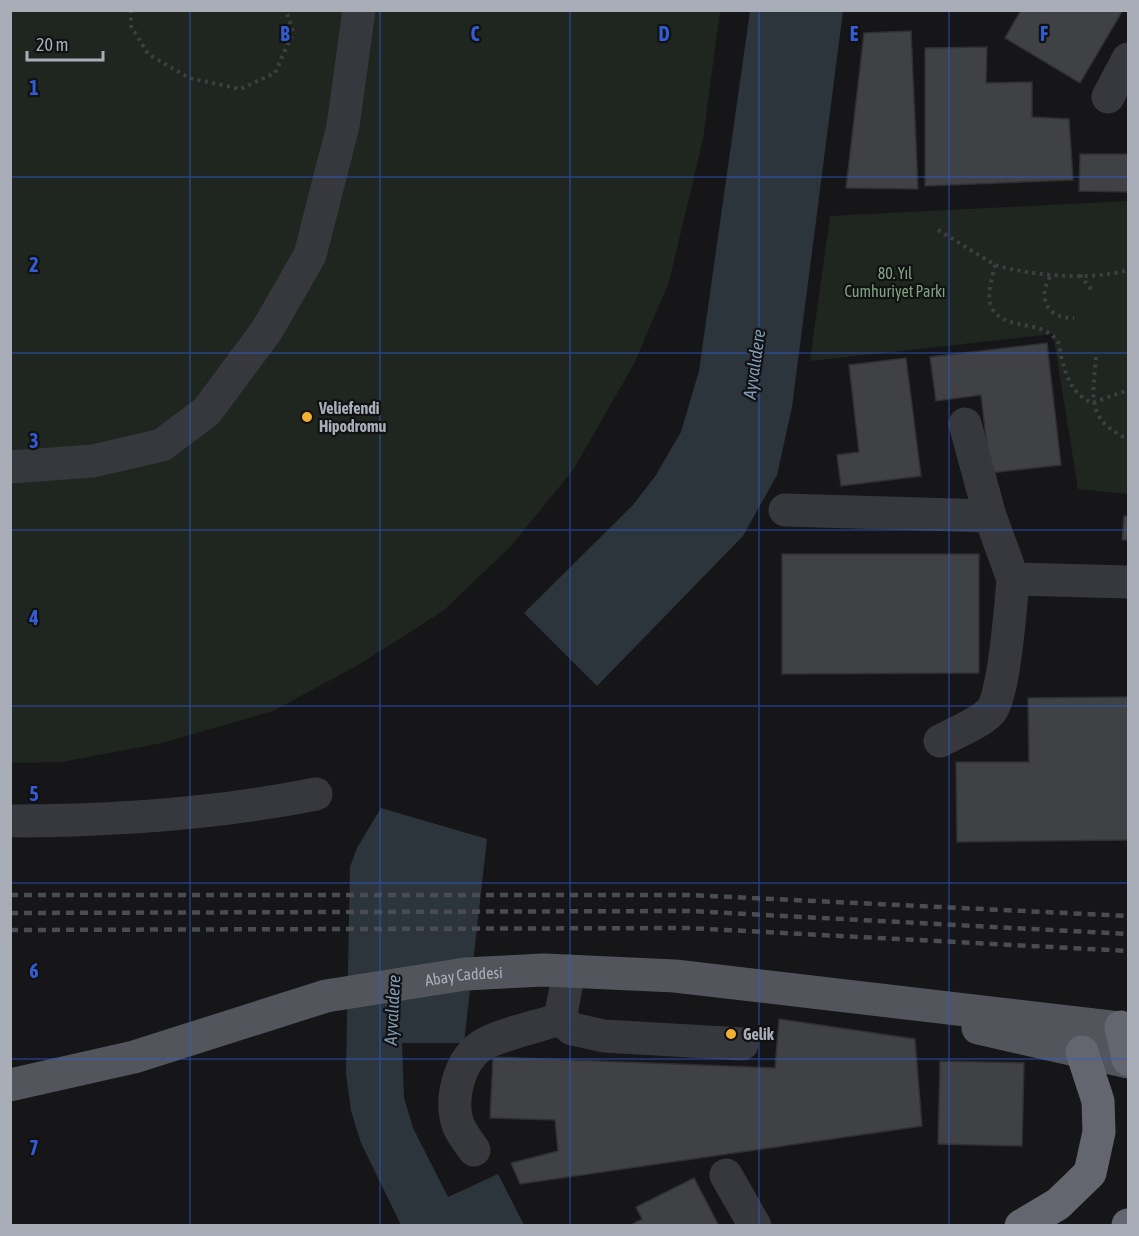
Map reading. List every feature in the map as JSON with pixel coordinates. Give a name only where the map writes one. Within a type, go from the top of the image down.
[{"type":"highway","points":[[1124,1028],[1128,1061]]},
{"type":"highway","points":[[1021,1226],[1058,1204],[1090,1173],[1098,1132],[1098,1101],[1082,1037]]},
{"type":"main road","name":"Abay Caddesi","points":[[10,1085],[134,1057],[326,996],[465,974],[569,971],[675,976],[858,997],[1045,1045],[1082,1037]]},
{"type":"main road","points":[[1082,1037],[1124,1028]]},
{"type":"main road","points":[[1082,1037],[1128,1061]]},
{"type":"street","points":[[10,467],[93,461],[162,445],[207,411],[267,330],[310,255],[343,126],[359,10]]},
{"type":"street","points":[[1108,97],[1128,59]]},
{"type":"street","points":[[940,741],[982,719],[994,708],[1000,684],[1013,579],[990,516],[965,424]]},
{"type":"street","points":[[785,510],[990,516]]},
{"type":"street","points":[[1013,579],[1128,582]]},
{"type":"street","points":[[10,820],[83,821],[267,805],[316,794]]},
{"type":"street","points":[[560,1019],[569,971]]},
{"type":"street","points":[[560,1019],[572,1029],[603,1036],[742,1044]]},
{"type":"street","points":[[474,1150],[459,1126],[456,1108],[456,1092],[466,1063],[481,1046],[560,1019]]},
{"type":"street","points":[[726,1175],[755,1226]]},
{"type":"path","points":[[131,10],[131,26],[148,54],[189,78],[240,89],[275,73],[293,32],[286,10]]},
{"type":"path","points":[[938,230],[995,265],[1050,277],[1113,274],[1128,270]]},
{"type":"path","points":[[995,265],[990,301],[993,311],[1008,321],[1039,327],[1058,342],[1072,389],[1080,398],[1092,403],[1128,390]]},
{"type":"path","points":[[1080,275],[1094,293]]},
{"type":"path","points":[[1050,277],[1045,286],[1043,298],[1047,308],[1055,315],[1074,318]]},
{"type":"path","points":[[1096,357],[1092,403],[1102,421],[1128,438]]},
{"type":"green space","name":"Veliefendi Hipodromu","points":[[10,11],[720,11],[703,139],[669,282],[634,364],[573,470],[510,547],[443,611],[360,664],[273,711],[162,743],[62,762],[11,763]]},
{"type":"green space","name":"80. Yıl Cumhuriyet Parkı","points":[[1128,201],[1128,494],[1078,489],[1053,334],[810,361],[830,216]]},
{"type":"water","name":"Ayvalıdere","points":[[750,11],[843,11],[792,407],[777,475],[743,536],[597,686],[524,613],[633,505],[656,475],[681,432],[699,371]]},
{"type":"water","name":"Ayvalıdere","points":[[381,808],[487,839],[464,1043],[402,1043],[404,1098],[413,1128],[448,1197],[498,1174],[524,1225],[401,1225],[361,1143],[351,1111],[346,1073],[350,867],[357,848]]},
{"type":"building","points":[[1021,10],[1123,10],[1080,83],[1005,38]]},
{"type":"building","points":[[911,31],[918,189],[846,188],[864,33]]},
{"type":"building","points":[[987,47],[986,83],[1032,82],[1032,117],[1069,119],[1073,180],[925,186],[925,48]]},
{"type":"building","points":[[1080,154],[1128,154],[1128,192],[1079,191]]},
{"type":"building","points":[[1047,343],[1061,465],[990,473],[981,395],[936,401],[930,357]]},
{"type":"building","points":[[906,358],[921,476],[841,486],[837,455],[859,452],[849,365]]},
{"type":"building","points":[[1124,516],[1128,516],[1128,540],[1122,540]]},
{"type":"building","points":[[782,554],[979,554],[979,673],[782,674]]},
{"type":"building","points":[[1128,697],[1128,840],[957,842],[956,762],[1029,762],[1028,698]]},
{"type":"building","points":[[779,1019],[915,1039],[922,1126],[520,1184],[511,1163],[558,1151],[555,1120],[490,1118],[493,1057],[775,1068]]},
{"type":"building","points":[[940,1061],[1024,1063],[1022,1146],[938,1144]]},
{"type":"building","points":[[694,1178],[719,1226],[629,1226],[642,1219],[636,1207]]},
{"type":"railway","points":[[10,895],[689,895],[1128,916]]},
{"type":"railway","points":[[10,913],[689,911],[1128,934]]},
{"type":"railway","points":[[10,930],[688,928],[1128,951]]},
{"type":"place","name":"Veliefendi Hipodromu","points":[[307,417]]},
{"type":"place","name":"Gelik","points":[[731,1034]]}]
